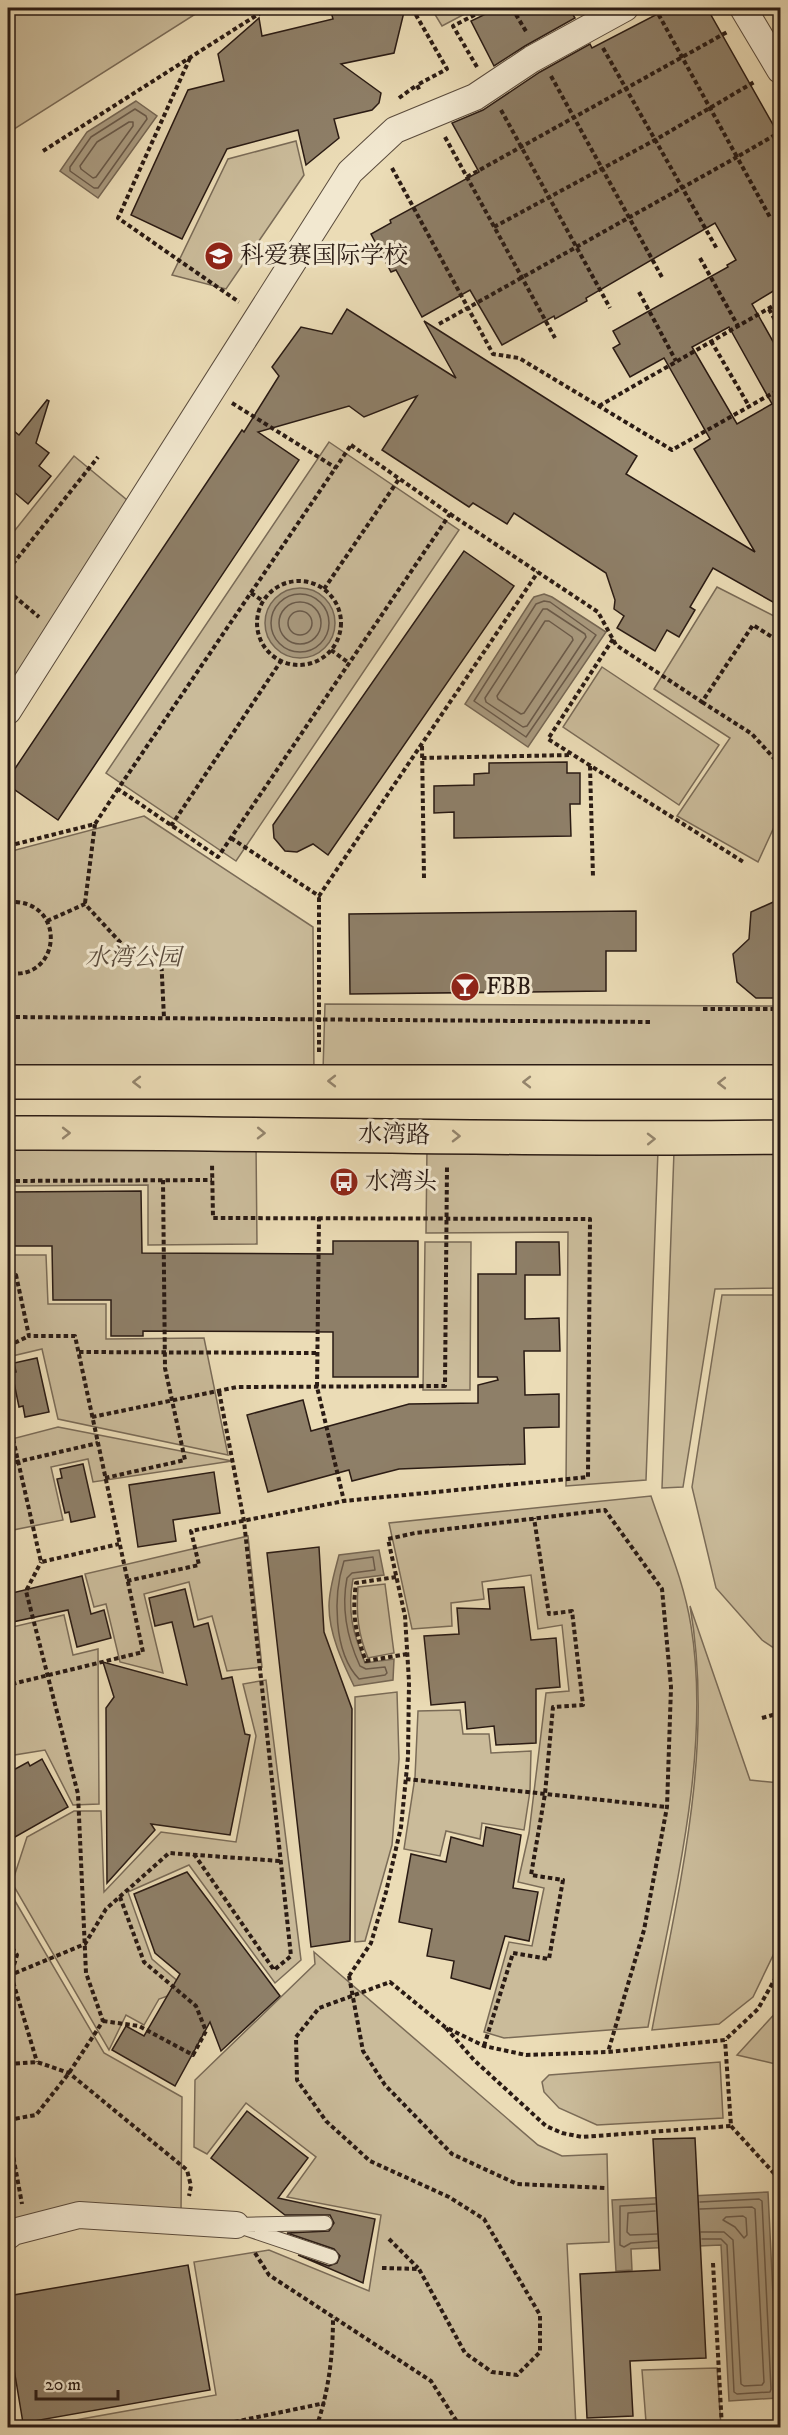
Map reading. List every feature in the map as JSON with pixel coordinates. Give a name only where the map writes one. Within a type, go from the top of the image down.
[{"type":"main road","points":[[8,1083],[780,1082]]},
{"type":"main road","name":"水湾路","points":[[8,1133],[211,1132],[633,1139],[780,1137]]},
{"type":"street","points":[[8,711],[350,172],[395,130],[475,97],[539,56],[625,8]]},
{"type":"street","points":[[747,13],[780,69]]},
{"type":"street","points":[[17,2232],[79,2215],[236,2225]]},
{"type":"lane","points":[[236,2225],[325,2223]]},
{"type":"lane","points":[[236,2225],[331,2257]]},
{"type":"path","points":[[43,151],[268,8]]},
{"type":"path","points":[[393,101],[447,69],[412,8]]},
{"type":"path","points":[[488,8],[453,26],[610,308]]},
{"type":"path","points":[[512,8],[663,279]]},
{"type":"path","points":[[656,8],[771,219]]},
{"type":"path","points":[[467,177],[683,57],[747,13]]},
{"type":"path","points":[[591,27],[717,249]]},
{"type":"path","points":[[189,58],[118,218],[258,316]]},
{"type":"path","points":[[494,227],[780,69]]},
{"type":"path","points":[[417,85],[555,339]]},
{"type":"path","points":[[439,324],[780,132]]},
{"type":"path","points":[[380,144],[493,354],[519,358],[672,450],[780,389]]},
{"type":"path","points":[[700,258],[738,326]]},
{"type":"path","points":[[237,300],[243,290]]},
{"type":"path","points":[[639,292],[676,361]]},
{"type":"path","points":[[599,406],[780,302]]},
{"type":"path","points":[[769,309],[780,329]]},
{"type":"path","points":[[711,341],[749,406]]},
{"type":"path","points":[[211,390],[336,468]]},
{"type":"path","points":[[164,1018],[161,956],[130,953],[85,904],[95,824],[351,446],[598,612],[616,645],[752,734],[780,765]]},
{"type":"path","points":[[8,570],[98,458]]},
{"type":"path","points":[[324,589],[399,478]]},
{"type":"path","points":[[118,789],[218,857],[450,514]]},
{"type":"path","points":[[319,1081],[319,896],[538,572]]},
{"type":"path","points":[[298,581],[311,583],[324,589],[337,605],[341,625],[332,650],[321,659],[308,664],[281,661],[270,653],[262,641],[258,628],[258,614],[263,601],[272,591],[284,584],[298,581]]},
{"type":"path","points":[[8,591],[57,632]]},
{"type":"path","points":[[251,593],[263,601]]},
{"type":"path","points":[[702,702],[753,625],[780,642]]},
{"type":"path","points":[[613,639],[548,739],[745,863]]},
{"type":"path","points":[[332,650],[349,663]]},
{"type":"path","points":[[171,826],[281,661]]},
{"type":"path","points":[[422,745],[424,878]]},
{"type":"path","points":[[422,758],[572,755]]},
{"type":"path","points":[[590,765],[593,877]]},
{"type":"path","points":[[8,846],[95,824]]},
{"type":"path","points":[[230,838],[319,896]]},
{"type":"path","points":[[8,902],[20,901],[40,911],[47,921],[51,939],[46,956],[38,966],[27,972],[8,973]]},
{"type":"path","points":[[47,921],[85,904]]},
{"type":"path","points":[[703,1009],[780,1009]]},
{"type":"path","points":[[8,1017],[652,1022]]},
{"type":"path","points":[[128,1581],[199,1565],[191,1531],[344,1501],[588,1477],[591,1219],[213,1218],[211,1132]]},
{"type":"path","points":[[93,1417],[237,1387],[445,1386],[446,1136]]},
{"type":"path","points":[[105,1478],[185,1460],[165,1368],[163,1180]]},
{"type":"path","points":[[8,1181],[212,1180]]},
{"type":"path","points":[[319,1217],[317,1387],[344,1501]]},
{"type":"path","points":[[8,1275],[16,1275],[29,1336]]},
{"type":"path","points":[[8,1346],[29,1336],[75,1336],[144,1652],[8,1685]]},
{"type":"path","points":[[79,1352],[318,1353]]},
{"type":"path","points":[[194,1854],[274,1970],[291,1956],[244,1521],[219,1391]]},
{"type":"path","points":[[8,1418],[41,1562],[26,1591],[78,1794],[86,1973],[103,2021]]},
{"type":"path","points":[[8,1464],[98,1443]]},
{"type":"path","points":[[607,2188],[517,2184],[452,2154],[385,2085],[363,2051],[349,1976],[371,1943],[401,1827],[406,1779],[408,1654],[405,1616],[388,1539],[415,1533],[604,1510],[662,1589],[670,1687],[667,1807],[644,1929],[608,2052]]},
{"type":"path","points":[[484,2046],[513,1953],[549,1959],[563,1880],[531,1875],[545,1794],[553,1707],[583,1706],[572,1611],[549,1614],[534,1518]]},
{"type":"path","points":[[41,1562],[119,1544]]},
{"type":"path","points":[[396,1577],[356,1583],[354,1598],[356,1634],[366,1660],[408,1654]]},
{"type":"path","points":[[762,1718],[780,1713]]},
{"type":"path","points":[[406,1779],[667,1807]]},
{"type":"path","points":[[9,1976],[85,1944],[106,1909],[169,1853],[280,1861]]},
{"type":"path","points":[[103,2021],[139,2026],[193,2055],[206,2031],[196,2006],[144,1962],[120,1897]]},
{"type":"path","points":[[8,1941],[17,1954],[9,1976],[37,2062]]},
{"type":"path","points":[[445,2027],[484,2046],[526,2055],[608,2052],[725,2040],[758,2009],[780,1970]]},
{"type":"path","points":[[389,2239],[419,2269],[465,2353],[492,2372],[517,2375],[540,2352],[540,2315],[484,2219],[449,2197],[370,2161],[326,2121],[297,2080],[296,2037],[319,2008],[390,1982],[445,2027],[474,2060],[546,2126],[562,2133],[582,2137],[731,2126]]},
{"type":"path","points":[[8,2120],[36,2115],[69,2073],[103,2021]]},
{"type":"path","points":[[725,2040],[731,2126],[780,2180]]},
{"type":"path","points":[[8,2064],[37,2062],[69,2073],[187,2170],[191,2186],[186,2206],[157,2220]]},
{"type":"path","points":[[8,2128],[17,2232]]},
{"type":"path","points":[[236,2225],[269,2275],[431,2381],[461,2427]]},
{"type":"path","points":[[713,2263],[722,2427]]},
{"type":"path","points":[[382,2268],[419,2269]]},
{"type":"path","points":[[316,2427],[325,2403],[333,2351],[333,2317]]},
{"type":"path","points":[[206,2427],[325,2403]]},
{"type":"path","points":[[450,2427],[457,2420]]},
{"type":"green space","points":[[8,8],[205,8],[8,133]]},
{"type":"green space","points":[[431,8],[476,8],[442,26]]},
{"type":"green space","points":[[296,141],[304,175],[226,289],[172,275],[228,159]]},
{"type":"green space","points":[[329,442],[459,530],[236,861],[106,773]]},
{"type":"green space","points":[[74,456],[127,500],[8,694],[8,539]]},
{"type":"green space","points":[[717,587],[780,619],[780,814],[758,862],[677,816],[730,738],[654,689]]},
{"type":"green space","points":[[602,667],[719,745],[679,805],[563,727]]},
{"type":"green space","name":"水湾公园","points":[[144,816],[313,927],[314,1081],[8,1083],[8,852]]},
{"type":"green space","points":[[325,1004],[780,1006],[780,1072],[323,1071]]},
{"type":"green space","points":[[8,1144],[256,1144],[257,1244],[148,1245],[148,1185],[8,1186]]},
{"type":"green space","points":[[427,1147],[658,1150],[646,1480],[566,1486],[568,1232],[426,1233]]},
{"type":"green space","points":[[780,1150],[780,1288],[715,1289],[683,1487],[662,1488],[674,1151]]},
{"type":"green space","points":[[425,1242],[471,1242],[470,1390],[423,1390]]},
{"type":"green space","points":[[8,1255],[46,1255],[48,1304],[106,1304],[106,1339],[204,1338],[228,1455],[58,1419],[42,1349],[8,1357]]},
{"type":"green space","points":[[722,1295],[780,1295],[780,1652],[762,1640],[716,1588],[692,1487]]},
{"type":"green space","points":[[58,1427],[232,1461],[93,1482],[88,1459],[51,1467],[63,1520],[8,1531],[8,1440]]},
{"type":"green space","points":[[651,1496],[688,1609],[696,1675],[697,1725],[693,1776],[678,1878],[648,2027],[504,2038],[484,2032],[509,1942],[532,1946],[544,1888],[518,1882],[529,1833],[546,1693],[569,1691],[562,1625],[538,1629],[531,1575],[482,1582],[484,1599],[451,1603],[452,1626],[412,1629],[389,1523]]},
{"type":"green space","points":[[248,1536],[262,1667],[227,1671],[212,1616],[198,1620],[189,1582],[144,1594],[163,1673],[120,1662],[106,1604],[94,1607],[85,1574]]},
{"type":"green space","points":[[385,1584],[394,1653],[368,1658],[359,1624],[358,1587]]},
{"type":"green space","points":[[690,1606],[750,1780],[780,1783],[780,1941],[753,1997],[719,2024],[652,2030],[682,1872],[696,1766],[697,1660]]},
{"type":"green space","points":[[64,1615],[73,1655],[98,1649],[99,1804],[73,1805],[45,1750],[8,1756],[8,1628]]},
{"type":"green space","points":[[266,1680],[301,1960],[275,1983],[189,1865],[128,1892],[152,1959],[187,1989],[159,1999],[144,2025],[126,2015],[109,2050],[12,1883],[27,1837],[74,1811],[101,1811],[104,1892],[161,1832],[236,1842],[256,1736],[243,1684]]},
{"type":"green space","points":[[397,1692],[399,1759],[392,1845],[365,1941],[355,1942],[355,1697]]},
{"type":"green space","points":[[460,1710],[463,1734],[489,1734],[491,1753],[531,1751],[530,1791],[524,1830],[482,1823],[480,1839],[446,1831],[440,1856],[404,1849],[415,1777],[418,1711]]},
{"type":"green space","points":[[8,1889],[104,2053],[182,2097],[181,2214],[8,2223]]},
{"type":"green space","points":[[314,1952],[538,2145],[562,2156],[607,2154],[609,2242],[567,2244],[576,2427],[48,2427],[48,2425],[216,2395],[194,2262],[269,2250],[369,2291],[381,2215],[287,2197],[316,2157],[246,2103],[207,2154],[194,2147],[195,2080],[315,1964]]},
{"type":"green space","points":[[780,2008],[780,2065],[737,2055]]},
{"type":"green space","points":[[720,2062],[723,2118],[597,2125],[559,2108],[544,2092],[542,2082],[549,2075]]},
{"type":"green space","points":[[717,2368],[721,2427],[584,2427],[646,2422],[642,2370]]},
{"type":"water","points":[[136,101],[157,116],[98,198],[60,171],[87,132]]},
{"type":"water","points":[[300,588],[313,591],[325,598],[332,610],[335,623],[332,636],[325,648],[313,655],[300,658],[287,655],[275,648],[268,636],[265,623],[268,610],[275,598],[287,591]]},
{"type":"water","points":[[544,594],[606,632],[528,747],[465,704],[531,601],[534,597]]},
{"type":"water","points":[[379,1550],[384,1575],[353,1579],[351,1612],[354,1632],[365,1663],[394,1659],[393,1680],[354,1686],[331,1627],[329,1606],[331,1587],[339,1555]]},
{"type":"water","points":[[777,2069],[780,2070],[780,2153],[779,2152]]},
{"type":"water","points":[[768,2192],[778,2398],[729,2401],[721,2245],[631,2249],[632,2270],[616,2271],[612,2200]]},
{"type":"building","points":[[330,8],[384,8],[385,12],[404,12],[394,53],[341,64],[381,93],[379,103],[372,110],[334,119],[339,138],[306,165],[298,130],[227,149],[182,239],[131,215],[188,90],[224,81],[218,54],[259,18],[262,36],[333,19]]},
{"type":"building","points":[[498,8],[569,8],[575,18],[494,66],[471,21]]},
{"type":"building","points":[[669,8],[707,8],[780,137],[780,287],[752,304],[780,354],[780,606],[713,568],[690,607],[695,610],[679,637],[667,630],[655,651],[617,628],[624,616],[614,609],[615,600],[606,573],[514,513],[507,524],[473,503],[469,507],[382,450],[417,396],[364,417],[349,406],[258,432],[299,460],[58,820],[8,785],[8,779],[242,430],[244,432],[279,376],[272,367],[301,327],[332,334],[347,309],[456,378],[424,321],[637,456],[626,474],[755,552],[694,449],[710,439],[664,358],[630,377],[613,348],[620,344],[613,331],[728,267],[727,265],[736,260],[715,223],[586,298],[587,301],[555,319],[554,316],[502,345],[470,290],[422,317],[396,270],[391,272],[371,234],[391,223],[390,220],[479,172],[452,123],[483,110],[540,72],[590,44],[592,48]],"holes":[[[729,327],[772,404],[737,424],[692,347]]]},
{"type":"building","points":[[47,400],[49,401],[36,443],[49,453],[39,466],[51,476],[28,504],[8,487],[8,426],[19,435]]},
{"type":"building","points":[[464,551],[514,586],[328,855],[313,844],[297,852],[285,851],[274,838],[273,825]]},
{"type":"building","points":[[567,762],[567,773],[580,773],[580,804],[570,804],[571,836],[454,838],[454,812],[434,813],[434,786],[474,785],[474,774],[489,773],[489,763]]},
{"type":"building","points":[[780,899],[780,998],[756,998],[737,982],[733,954],[749,939],[751,912]]},
{"type":"building","points":[[636,911],[636,951],[606,951],[606,991],[350,994],[349,914]]},
{"type":"building","points":[[141,1191],[142,1253],[333,1254],[333,1241],[418,1241],[418,1377],[333,1377],[333,1332],[143,1331],[143,1336],[111,1336],[111,1300],[53,1300],[52,1246],[8,1246],[8,1192]]},
{"type":"building","points":[[516,1242],[559,1242],[560,1275],[525,1275],[525,1319],[559,1318],[560,1351],[524,1351],[525,1395],[559,1394],[559,1427],[524,1428],[525,1464],[399,1469],[352,1481],[349,1470],[268,1492],[247,1415],[303,1400],[311,1431],[409,1404],[478,1403],[478,1385],[498,1380],[497,1377],[478,1377],[478,1274],[516,1274]]},
{"type":"building","points":[[37,1358],[49,1412],[25,1417],[23,1406],[19,1407],[12,1373],[16,1372],[14,1363]]},
{"type":"building","points":[[83,1464],[95,1517],[71,1522],[69,1512],[65,1513],[57,1479],[62,1478],[60,1469]]},
{"type":"building","points":[[214,1472],[220,1513],[173,1520],[176,1541],[138,1547],[129,1485]]},
{"type":"building","points":[[319,1547],[324,1632],[352,1709],[350,1941],[311,1947],[267,1553]]},
{"type":"building","points":[[82,1576],[91,1614],[104,1610],[111,1638],[77,1647],[68,1610],[8,1623],[8,1594]]},
{"type":"building","points":[[524,1587],[531,1640],[556,1638],[560,1687],[536,1689],[536,1743],[496,1745],[494,1726],[467,1729],[465,1702],[431,1705],[424,1636],[459,1634],[457,1608],[490,1609],[488,1589]]},
{"type":"building","points":[[185,1589],[194,1627],[208,1623],[222,1679],[232,1677],[245,1734],[250,1735],[230,1835],[151,1824],[155,1830],[107,1883],[106,1708],[114,1697],[103,1662],[187,1685],[172,1622],[155,1626],[149,1598]]},
{"type":"building","points":[[42,1759],[68,1807],[8,1841],[8,1773],[28,1762],[30,1766]]},
{"type":"building","points":[[486,1827],[521,1835],[513,1888],[538,1892],[529,1941],[505,1936],[490,1989],[451,1978],[454,1961],[427,1956],[432,1929],[399,1922],[411,1854],[446,1862],[451,1837],[483,1846]]},
{"type":"building","points":[[187,1872],[280,1996],[221,2051],[210,2022],[175,2086],[112,2050],[126,2026],[144,2036],[180,1974],[155,1953],[134,1894]]},
{"type":"building","points":[[247,2111],[308,2158],[278,2198],[375,2219],[363,2283],[298,2255],[329,2266],[337,2263],[340,2256],[334,2249],[287,2233],[329,2231],[334,2223],[330,2215],[285,2215],[211,2158]]},
{"type":"building","points":[[695,2138],[706,2358],[630,2361],[633,2416],[587,2418],[580,2274],[660,2270],[653,2139]]},
{"type":"building","points":[[188,2265],[210,2390],[23,2423],[8,2333],[8,2296]]},
{"type":"place","name":"科爱赛国际学校","points":[[219,256]]},
{"type":"place","name":"FBB","points":[[465,987]]},
{"type":"place","name":"水湾头","points":[[344,1182]]}]
